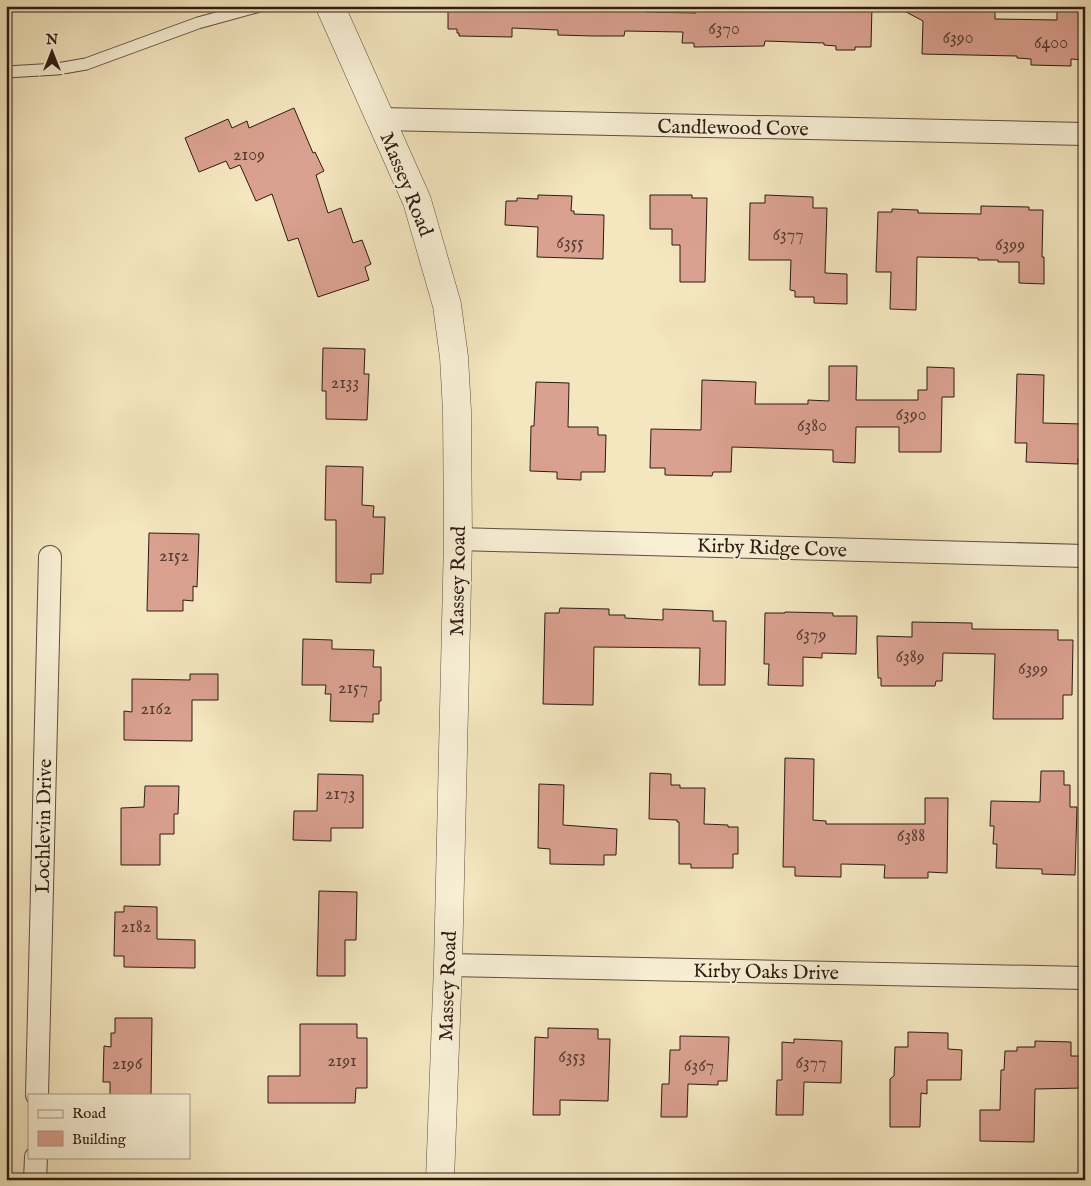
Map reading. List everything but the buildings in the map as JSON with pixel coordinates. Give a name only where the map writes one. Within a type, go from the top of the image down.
[{"type":"street","name":"Massey Road","points":[[330,6],[417,201],[447,305],[454,357],[458,411],[458,539],[448,965],[440,1180]]},
{"type":"street","name":"Candlewood Cove","points":[[381,119],[1085,134]]},
{"type":"street","name":"Kirby Ridge Cove","points":[[458,539],[1085,556]]},
{"type":"street","name":"Lochlevin Drive","points":[[37,1094],[50,557]]},
{"type":"street","name":"Kirby Oaks Drive","points":[[448,965],[1085,978]]},
{"type":"street","points":[[35,1180],[36,1158]]},
{"type":"lane","points":[[6,72],[57,70],[86,64],[198,23],[260,6]]}]
